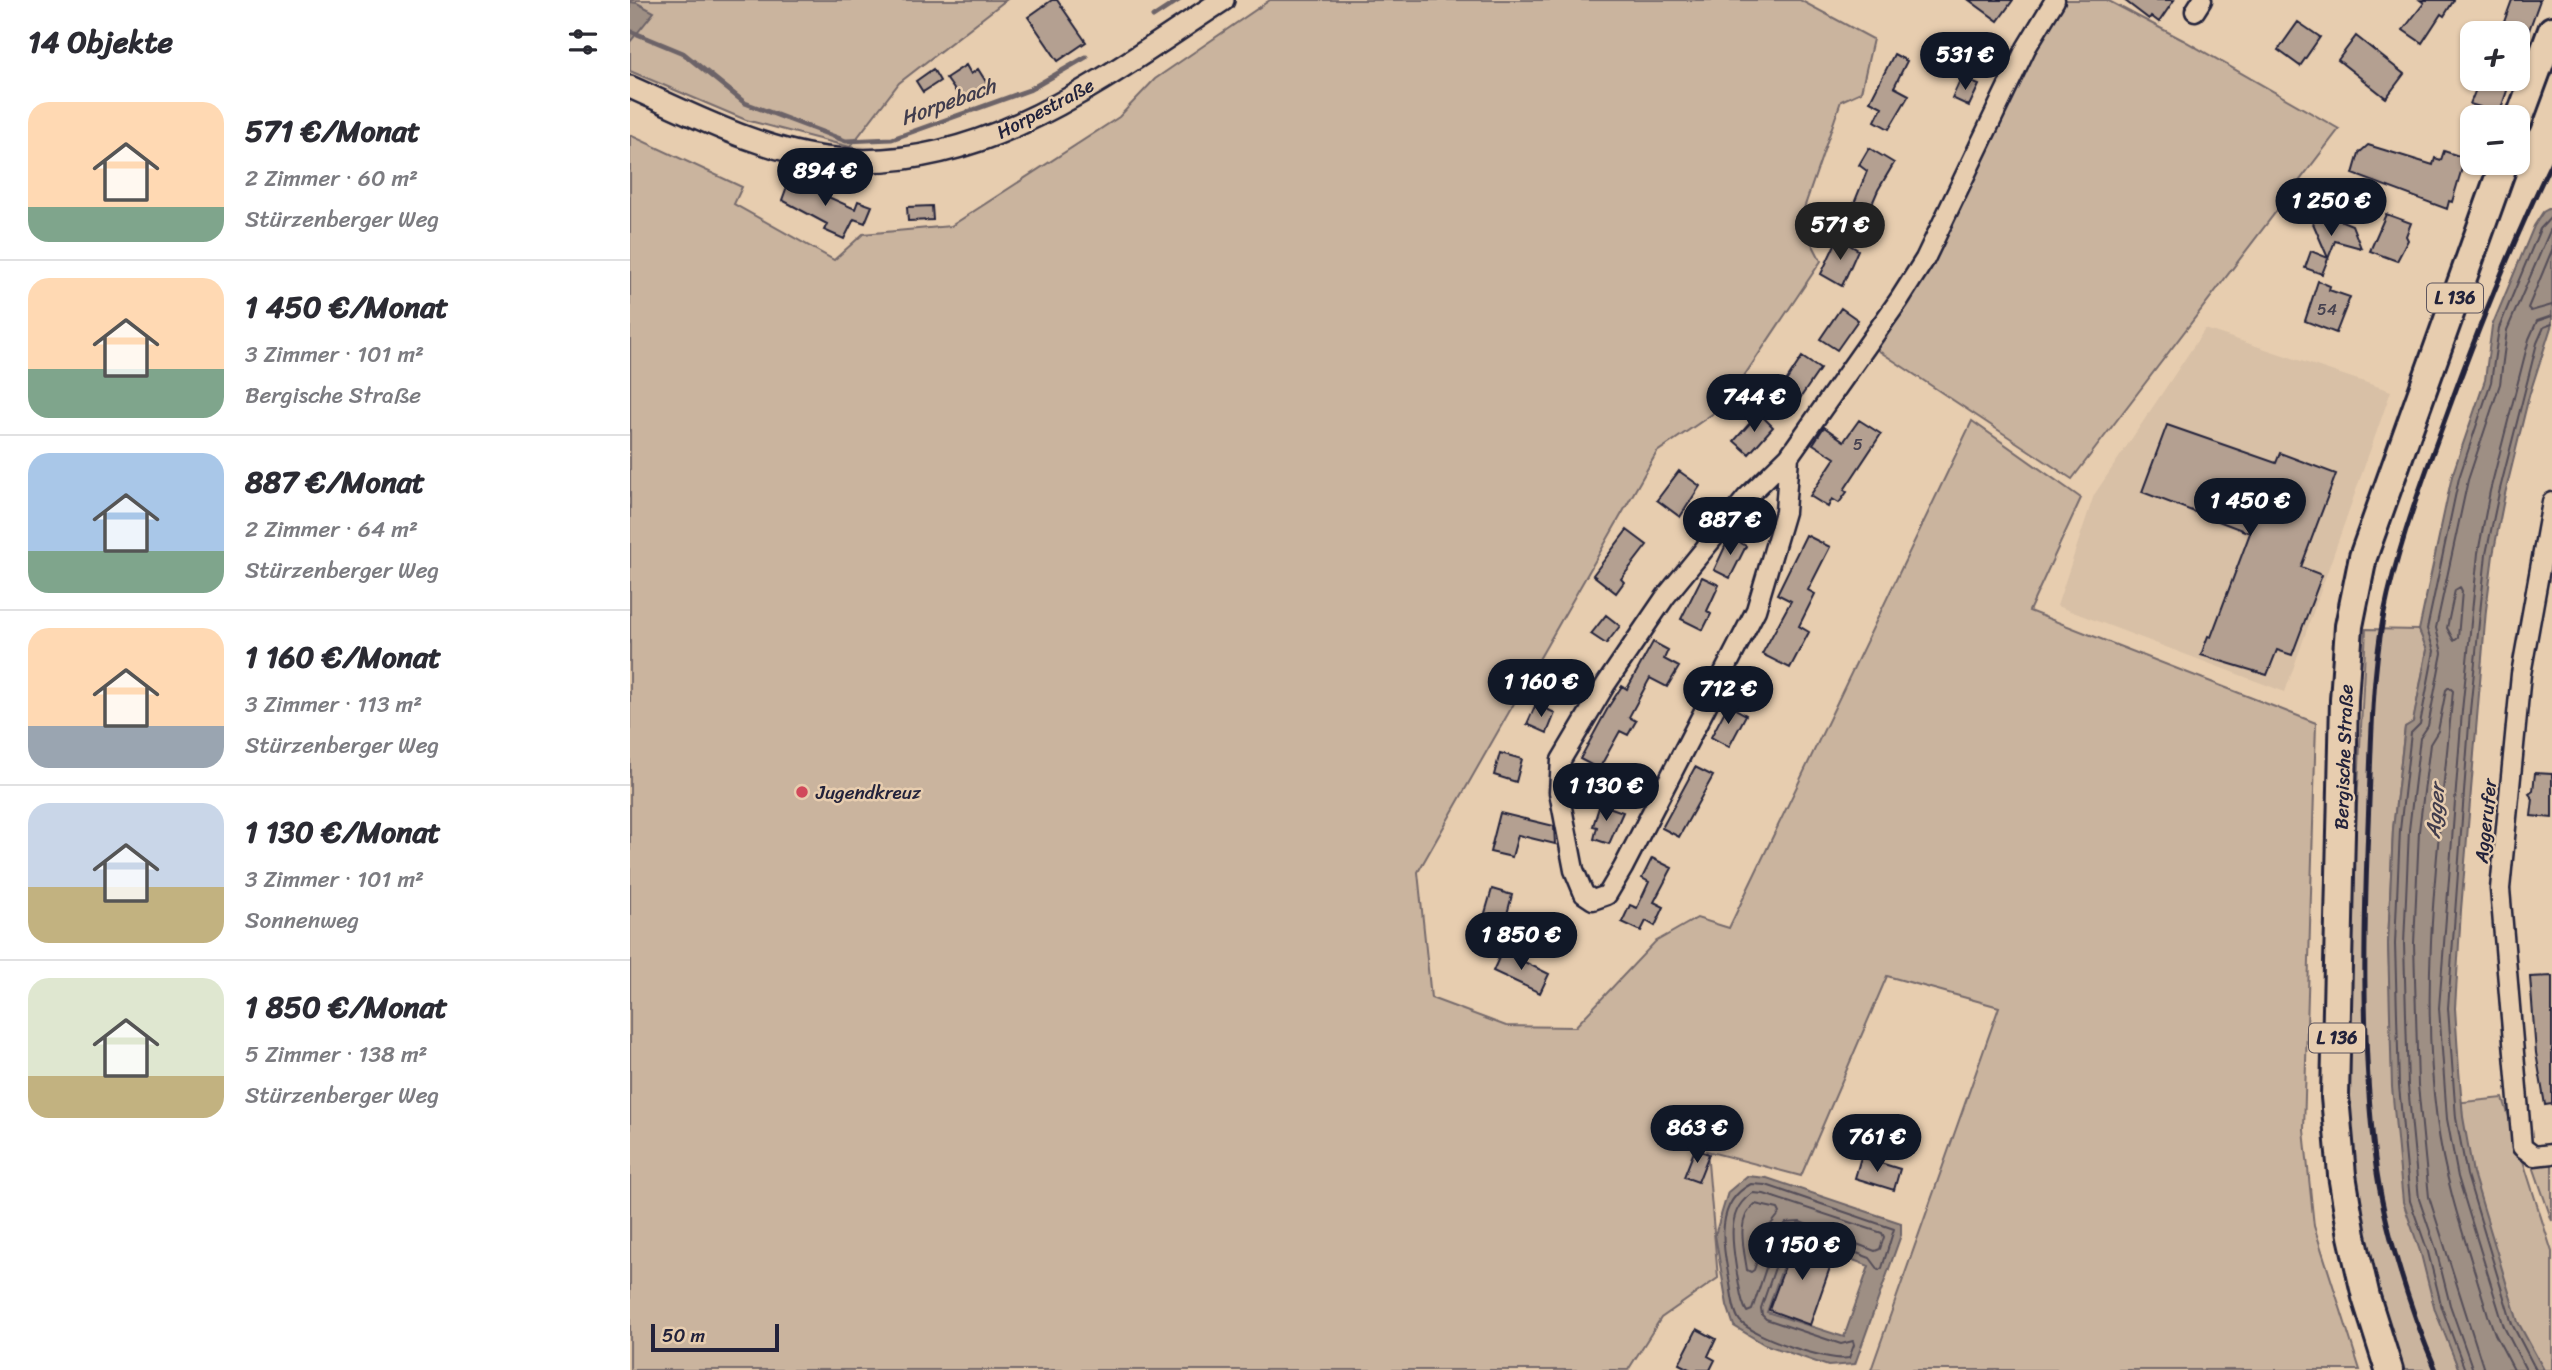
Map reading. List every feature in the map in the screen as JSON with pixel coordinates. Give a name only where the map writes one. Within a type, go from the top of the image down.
[{"type":"main road","points":[[2524,105],[2552,30]]},
{"type":"main road","name":"Bergische Straße","points":[[2389,1370],[2366,1297],[2352,1236],[2342,1175],[2336,1097],[2344,700],[2348,626],[2363,557],[2500,175]]},
{"type":"street","name":"Horpestraße","points":[[630,87],[726,129],[795,152],[871,162],[918,157],[1014,129],[1137,57],[1223,0]]},
{"type":"street","points":[[1789,456],[1785,512],[1756,610],[1623,868],[1607,895],[1593,900],[1584,894],[1574,870],[1559,792],[1561,760],[1606,684],[1666,596],[1746,498],[1789,456],[1925,259],[2026,48],[2055,0]]},
{"type":"street","name":"Aggerufer","points":[[2552,502],[2521,674],[2500,889],[2522,1147],[2534,1156],[2552,1154]]},
{"type":"shaded area","points":[[630,0],[1006,0],[899,83],[850,147],[746,120],[630,71]]},
{"type":"shaded area","points":[[1270,0],[1800,0],[1873,39],[1861,92],[1841,101],[1800,220],[1821,261],[1724,406],[1657,452],[1418,872],[1431,998],[1506,1026],[1575,1027],[1655,942],[1697,918],[1729,928],[1972,421],[2081,498],[2029,611],[2316,723],[2304,1130],[2314,1226],[2360,1370],[1871,1370],[1999,1007],[1887,976],[1801,1176],[1707,1151],[1718,1278],[1661,1318],[1628,1370],[630,1370],[630,135],[742,187],[734,204],[834,260],[863,234],[951,226],[1119,117],[1155,79]]},
{"type":"shaded area","points":[[2061,0],[2107,0],[2339,129],[2072,479],[1873,347],[1926,267]]},
{"type":"shaded area","points":[[2205,329],[2391,391],[2285,692],[2057,606],[2094,495]]},
{"type":"shaded area","points":[[2366,629],[2419,630],[2427,650],[2413,723],[2405,727],[2393,829],[2388,944],[2395,1109],[2503,1098],[2552,1252],[2552,1370],[2465,1370],[2432,1299],[2459,1370],[2402,1370],[2375,1294],[2349,1165],[2343,1081]]},
{"type":"shaded area","points":[[2552,1164],[2552,1221],[2533,1166]]},
{"type":"water","points":[[630,2],[654,12],[630,42]]},
{"type":"water","name":"Agger","points":[[2552,207],[2552,324],[2529,396],[2505,494],[2486,610],[2455,1008],[2463,1117],[2473,1173],[2518,1322],[2544,1370],[2459,1370],[2435,1310],[2421,1254],[2403,1202],[2392,1087],[2388,944],[2393,829],[2405,727],[2413,722],[2427,650],[2419,630],[2452,476],[2485,380],[2492,326],[2534,226],[2543,212]]},
{"type":"water","points":[[1747,1176],[1767,1178],[1901,1223],[1901,1235],[1855,1364],[1828,1366],[1764,1344],[1734,1326],[1727,1305],[1715,1235],[1728,1192]],"holes":[[[1793,1237],[1869,1266],[1844,1337],[1767,1312]]]},
{"type":"building","points":[[1052,0],[1057,0],[1086,42],[1058,61],[1028,17]]},
{"type":"building","points":[[1969,0],[2013,0],[1998,21]]},
{"type":"building","points":[[2124,0],[2174,0],[2159,22],[2151,16],[2149,19]]},
{"type":"building","points":[[2420,0],[2454,0],[2422,43],[2403,30],[2424,3]]},
{"type":"building","points":[[2512,0],[2540,0],[2530,28],[2530,21],[2504,21]]},
{"type":"building","points":[[2298,22],[2320,37],[2300,66],[2278,50]]},
{"type":"building","points":[[2356,36],[2404,74],[2386,98],[2338,60]]},
{"type":"building","points":[[1894,54],[1907,61],[1894,87],[1909,95],[1889,129],[1875,121],[1882,107],[1870,101]]},
{"type":"building","points":[[966,65],[971,74],[978,69],[988,85],[964,103],[946,78]]},
{"type":"building","points":[[933,69],[940,81],[923,92],[916,81]]},
{"type":"building","points":[[1961,78],[1979,85],[1969,106],[1952,98]]},
{"type":"building","points":[[2475,91],[2507,91],[2502,105],[2470,104]]},
{"type":"building","points":[[2368,145],[2433,165],[2435,158],[2441,160],[2444,151],[2460,156],[2460,175],[2452,202],[2449,201],[2447,209],[2353,174],[2359,153]]},
{"type":"building","points":[[1869,148],[1894,163],[1866,218],[1851,211],[1867,171],[1859,165]]},
{"type":"building","points":[[797,176],[809,181],[806,187],[855,209],[858,201],[872,206],[865,223],[854,219],[844,239],[824,230],[827,224],[782,200],[789,181],[794,183]]},
{"type":"building","points":[[932,206],[933,220],[908,221],[907,207]]},
{"type":"building","points":[[2348,206],[2342,221],[2352,225],[2361,248],[2335,241],[2322,274],[2305,268],[2311,251],[2328,258],[2312,221]]},
{"type":"building","points":[[2386,214],[2411,223],[2406,236],[2408,240],[2397,261],[2370,251]]},
{"type":"building","points":[[1838,238],[1858,250],[1842,286],[1821,274]]},
{"type":"building","points":[[2318,281],[2330,286],[2329,290],[2350,297],[2336,333],[2305,321]]},
{"type":"building","points":[[1841,308],[1858,320],[1837,350],[1820,339]]},
{"type":"building","points":[[1802,357],[1820,369],[1794,407],[1777,395]]},
{"type":"building","points":[[1759,413],[1773,427],[1749,454],[1734,441]]},
{"type":"building","points":[[1859,420],[1881,434],[1844,490],[1847,492],[1839,503],[1832,499],[1828,507],[1810,496],[1835,458],[1813,444],[1824,427],[1844,441]]},
{"type":"building","points":[[2167,425],[2276,463],[2280,453],[2336,474],[2301,567],[2322,575],[2292,655],[2277,650],[2267,675],[2201,655],[2208,636],[2211,637],[2250,533],[2142,492]]},
{"type":"building","points":[[1679,471],[1700,486],[1680,517],[1657,500]]},
{"type":"building","points":[[1627,530],[1647,545],[1621,579],[1624,582],[1616,593],[1593,575]]},
{"type":"building","points":[[1806,535],[1830,547],[1808,590],[1815,594],[1799,626],[1809,632],[1790,668],[1762,654],[1791,601],[1777,594]]},
{"type":"building","points":[[1730,536],[1746,546],[1730,578],[1714,570]]},
{"type":"building","points":[[1702,577],[1719,585],[1707,611],[1711,614],[1703,630],[1681,619]]},
{"type":"building","points":[[1606,615],[1620,626],[1606,644],[1591,634]]},
{"type":"building","points":[[1653,642],[1668,650],[1664,659],[1679,667],[1667,687],[1650,678],[1629,717],[1636,721],[1628,735],[1620,731],[1599,769],[1580,759],[1609,706],[1622,686],[1627,689]]},
{"type":"building","points":[[1536,704],[1555,713],[1547,733],[1527,724]]},
{"type":"building","points":[[1728,705],[1746,715],[1729,747],[1711,737]]},
{"type":"building","points":[[1500,753],[1522,759],[1516,782],[1494,775]]},
{"type":"building","points":[[1695,767],[1713,776],[1679,837],[1662,828]]},
{"type":"building","points":[[2535,773],[2552,774],[2552,818],[2531,816],[2533,799],[2529,794],[2533,791]]},
{"type":"building","points":[[1600,804],[1623,812],[1609,844],[1594,839],[1597,827],[1593,826]]},
{"type":"building","points":[[1500,813],[1554,826],[1555,844],[1518,835],[1512,857],[1490,852]]},
{"type":"building","points":[[1652,858],[1672,868],[1654,902],[1664,907],[1655,926],[1646,921],[1641,931],[1622,922],[1630,905],[1637,908],[1649,882],[1642,878]]},
{"type":"building","points":[[1492,889],[1512,895],[1504,926],[1483,920]]},
{"type":"building","points":[[1502,951],[1549,974],[1540,993],[1493,971]]},
{"type":"building","points":[[2552,976],[2552,1104],[2545,1105],[2536,1053],[2530,977]]},
{"type":"building","points":[[1695,1149],[1709,1154],[1698,1182],[1684,1177]]},
{"type":"building","points":[[1861,1157],[1900,1169],[1894,1190],[1855,1178]]},
{"type":"building","points":[[1795,1239],[1835,1253],[1810,1325],[1769,1310]]},
{"type":"building","points":[[1697,1329],[1716,1339],[1708,1356],[1715,1360],[1710,1370],[1691,1370],[1679,1364]]},
{"type":"waterway","name":"Horpebach","points":[[1153,17],[1179,0]]},
{"type":"waterway","name":"Horpebach","points":[[630,31],[683,53],[745,103],[846,141],[892,139],[1029,90],[1086,57]]},
{"type":"railway","points":[[2436,1370],[2407,1294],[2384,1211],[2375,1159],[2367,1070],[2367,846],[2376,671],[2388,595],[2421,486],[2495,290],[2552,161]]},
{"type":"place","name":"Jugendkreuz","points":[[802,792]]}]
